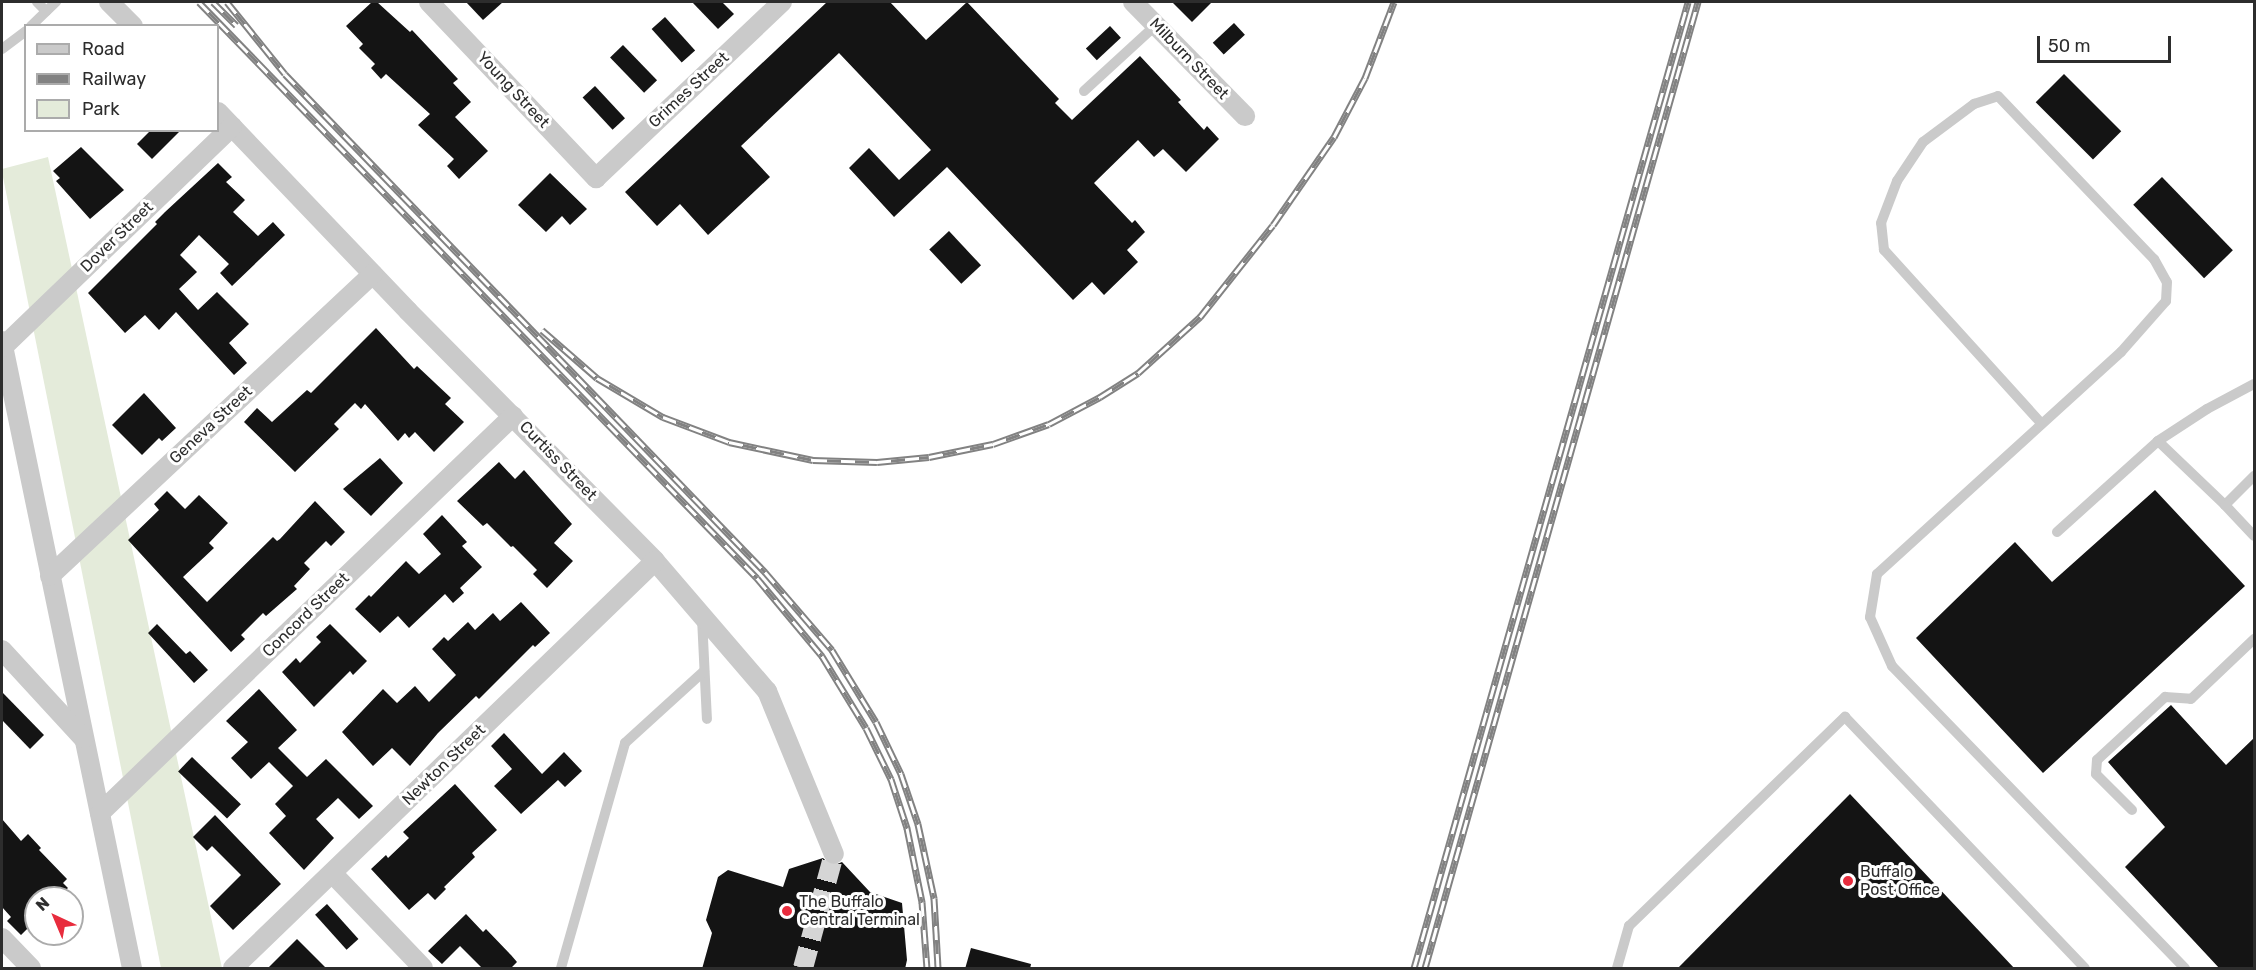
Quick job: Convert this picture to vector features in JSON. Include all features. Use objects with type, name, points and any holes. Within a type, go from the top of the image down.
[{"type":"street","points":[[109,2],[131,24]]},
{"type":"street","name":"Young Street","points":[[429,2],[596,178]]},
{"type":"street","name":"Milburn Street","points":[[1133,2],[1245,116]]},
{"type":"street","name":"Grimes Street","points":[[596,178],[775,4]]},
{"type":"street","name":"Curtiss Street","points":[[219,113],[373,274],[655,561],[768,691],[834,854]]},
{"type":"street","name":"Dover Street","points":[[3,356],[232,127]]},
{"type":"street","name":"Geneva Street","points":[[50,576],[373,274]]},
{"type":"street","points":[[3,356],[132,969]]},
{"type":"street","name":"Concord Street","points":[[99,813],[513,416]]},
{"type":"street","name":"Newton Street","points":[[233,969],[655,561]]},
{"type":"street","points":[[5,662],[84,739]]},
{"type":"street","points":[[333,874],[423,969]]},
{"type":"street","points":[[2,938],[31,969]]},
{"type":"lane","points":[[37,2],[46,11]]},
{"type":"lane","points":[[33,24],[56,2]]},
{"type":"lane","points":[[1084,91],[1156,25]]},
{"type":"lane","points":[[2,49],[24,32]]},
{"type":"lane","points":[[2041,423],[1884,250],[1881,223],[1897,181],[1923,142],[1974,104],[1998,96],[2154,259],[2168,282],[2166,301],[2121,352],[1877,574],[1870,617],[1892,666],[2185,969]]},
{"type":"lane","points":[[2057,532],[2158,441],[2207,409],[2254,384]]},
{"type":"lane","points":[[2158,441],[2254,536]]},
{"type":"lane","points":[[2225,505],[2254,477]]},
{"type":"lane","points":[[701,612],[707,719]]},
{"type":"lane","points":[[2132,810],[2096,774],[2097,760],[2165,697],[2192,699],[2254,639]]},
{"type":"lane","points":[[561,969],[625,743],[704,671]]},
{"type":"lane","points":[[1617,969],[1629,926],[1845,717],[2085,969]]},
{"type":"green space","points":[[48,157],[222,968],[161,968],[2,172],[2,169]]},
{"type":"building","points":[[372,2],[377,2],[410,32],[412,30],[458,79],[453,83],[471,102],[455,117],[488,151],[459,179],[447,166],[454,159],[418,125],[430,114],[386,74],[381,79],[371,68],[375,64],[359,48],[363,44],[346,26]]},
{"type":"building","points":[[466,2],[503,2],[483,20]]},
{"type":"building","points":[[692,2],[722,2],[734,14],[718,29]]},
{"type":"building","points":[[827,2],[890,2],[926,40],[967,2],[1059,99],[1055,103],[1072,120],[1140,56],[1181,100],[1178,102],[1204,130],[1207,126],[1219,139],[1186,172],[1163,149],[1154,157],[1138,140],[1094,183],[1132,223],[1135,220],[1145,232],[1127,250],[1138,262],[1104,295],[1092,282],[1073,300],[947,167],[894,217],[849,168],[869,148],[899,180],[931,150],[839,53],[741,146],[770,177],[708,235],[680,204],[657,226],[625,192]]},
{"type":"building","points":[[1172,2],[1212,2],[1192,22]]},
{"type":"building","points":[[665,17],[695,50],[682,62],[652,29]]},
{"type":"building","points":[[1234,23],[1245,35],[1224,54],[1213,43]]},
{"type":"building","points":[[1110,26],[1121,38],[1097,60],[1086,49]]},
{"type":"building","points":[[623,45],[657,80],[644,93],[610,58]]},
{"type":"building","points":[[2064,74],[2121,131],[2093,160],[2036,102]]},
{"type":"building","points":[[595,86],[625,118],[613,130],[583,98]]},
{"type":"building","points":[[149,132],[179,132],[152,159],[137,144]]},
{"type":"building","points":[[81,147],[124,190],[90,219],[56,181],[60,178],[53,171]]},
{"type":"building","points":[[218,163],[232,177],[226,182],[245,200],[233,212],[258,236],[273,222],[285,235],[232,286],[220,273],[229,264],[199,235],[180,255],[197,272],[179,289],[198,310],[217,292],[249,324],[229,343],[247,363],[234,375],[176,312],[159,330],[145,315],[125,333],[88,293],[157,224],[155,222],[165,212]]},
{"type":"building","points":[[550,173],[587,209],[570,225],[562,216],[546,232],[518,205]]},
{"type":"building","points":[[2162,177],[2233,250],[2204,278],[2133,205]]},
{"type":"building","points":[[949,231],[981,265],[961,284],[929,249]]},
{"type":"building","points":[[376,328],[414,369],[417,366],[451,398],[445,404],[464,422],[434,452],[415,432],[409,438],[405,433],[398,441],[365,404],[361,409],[355,403],[334,424],[339,429],[295,472],[244,422],[257,408],[272,422],[307,390],[311,393]]},
{"type":"building","points":[[144,393],[176,428],[162,441],[159,438],[142,455],[112,425]]},
{"type":"building","points":[[380,458],[403,483],[371,516],[343,489]]},
{"type":"building","points":[[499,462],[515,479],[524,470],[572,524],[554,543],[573,561],[547,588],[533,574],[537,570],[513,546],[511,547],[487,523],[483,526],[457,501]]},
{"type":"building","points":[[2155,490],[2245,586],[2043,773],[1916,638],[2015,542],[2052,582]]},
{"type":"building","points":[[167,491],[185,509],[199,495],[228,523],[209,543],[214,548],[183,577],[207,602],[273,537],[277,541],[280,539],[315,501],[345,532],[331,546],[326,541],[304,563],[310,569],[294,586],[297,589],[266,616],[263,613],[241,635],[245,639],[231,652],[128,540],[159,510],[154,504]]},
{"type":"building","points":[[442,515],[467,542],[462,546],[482,567],[460,588],[464,593],[453,603],[445,594],[409,628],[398,616],[380,633],[355,609],[369,595],[371,597],[406,561],[419,574],[441,554],[423,534]]},
{"type":"building","points":[[521,602],[550,633],[535,647],[533,645],[479,699],[476,696],[438,733],[410,766],[392,748],[373,766],[342,732],[383,689],[397,703],[415,686],[429,702],[456,675],[432,649],[444,637],[448,641],[468,622],[475,630],[493,613],[500,621]]},
{"type":"building","points":[[157,624],[186,654],[190,651],[208,670],[194,683],[148,633]]},
{"type":"building","points":[[330,624],[367,661],[353,675],[350,671],[314,707],[282,672],[296,658],[300,663],[321,642],[316,637]]},
{"type":"building","points":[[259,689],[297,730],[278,748],[307,777],[326,759],[373,806],[359,819],[338,798],[316,819],[334,838],[304,870],[269,833],[286,816],[275,804],[293,786],[269,762],[251,779],[231,758],[248,742],[226,721]]},
{"type":"building","points":[[2,692],[44,735],[30,749],[2,720]]},
{"type":"building","points":[[2171,705],[2226,765],[2254,738],[2254,969],[2220,969],[2125,867],[2165,827],[2108,762]]},
{"type":"building","points":[[504,733],[542,774],[564,752],[582,771],[565,787],[558,780],[521,814],[494,786],[512,769],[491,746]]},
{"type":"building","points":[[192,757],[241,804],[227,819],[178,771]]},
{"type":"building","points":[[455,784],[497,830],[472,853],[475,857],[444,887],[446,889],[435,900],[428,893],[409,910],[371,869],[386,855],[388,858],[409,838],[403,832]]},
{"type":"building","name":"Buffalo Post Office","points":[[1850,794],[2015,969],[1677,969]]},
{"type":"building","points":[[215,815],[281,884],[233,930],[210,906],[241,875],[212,846],[207,851],[193,837]]},
{"type":"building","points":[[2,819],[21,841],[28,834],[41,848],[39,850],[67,879],[63,883],[66,886],[24,886],[24,932],[21,935],[7,921],[11,917],[2,907]]},
{"type":"building","name":"The Buffalo Central Terminal","points":[[823,858],[832,866],[842,862],[870,892],[902,903],[907,960],[905,969],[702,969],[712,933],[706,920],[718,877],[728,870],[783,887],[789,869]]},
{"type":"building","points":[[327,904],[358,939],[347,950],[315,915]]},
{"type":"building","points":[[466,914],[483,932],[486,929],[517,962],[510,969],[483,969],[460,946],[442,964],[428,951]]},
{"type":"building","points":[[297,939],[327,969],[267,969]]},
{"type":"building","points":[[971,948],[1031,964],[1030,969],[965,969]]},
{"type":"tunnel","points":[[803,968],[834,854]]},
{"type":"railway","points":[[199,2],[757,578],[822,656],[866,728],[891,779],[907,828],[922,902],[927,968]]},
{"type":"railway","points":[[213,2],[236,25]]},
{"type":"railway","points":[[227,2],[285,74],[765,572],[832,650],[876,722],[901,774],[918,824],[934,898],[938,968]]},
{"type":"railway","points":[[542,330],[597,378],[663,417],[729,442],[813,460],[877,462],[929,457],[993,444],[1049,424],[1100,397],[1138,373],[1200,317],[1273,225],[1334,137],[1365,78],[1394,2]]},
{"type":"railway","points":[[1414,968],[1688,2]]},
{"type":"railway","points":[[1425,968],[1698,2]]},
{"type":"place","name":"Buffalo Post Office","points":[[1848,881]]},
{"type":"place","name":"The Buffalo Central Terminal","points":[[787,911]]}]
